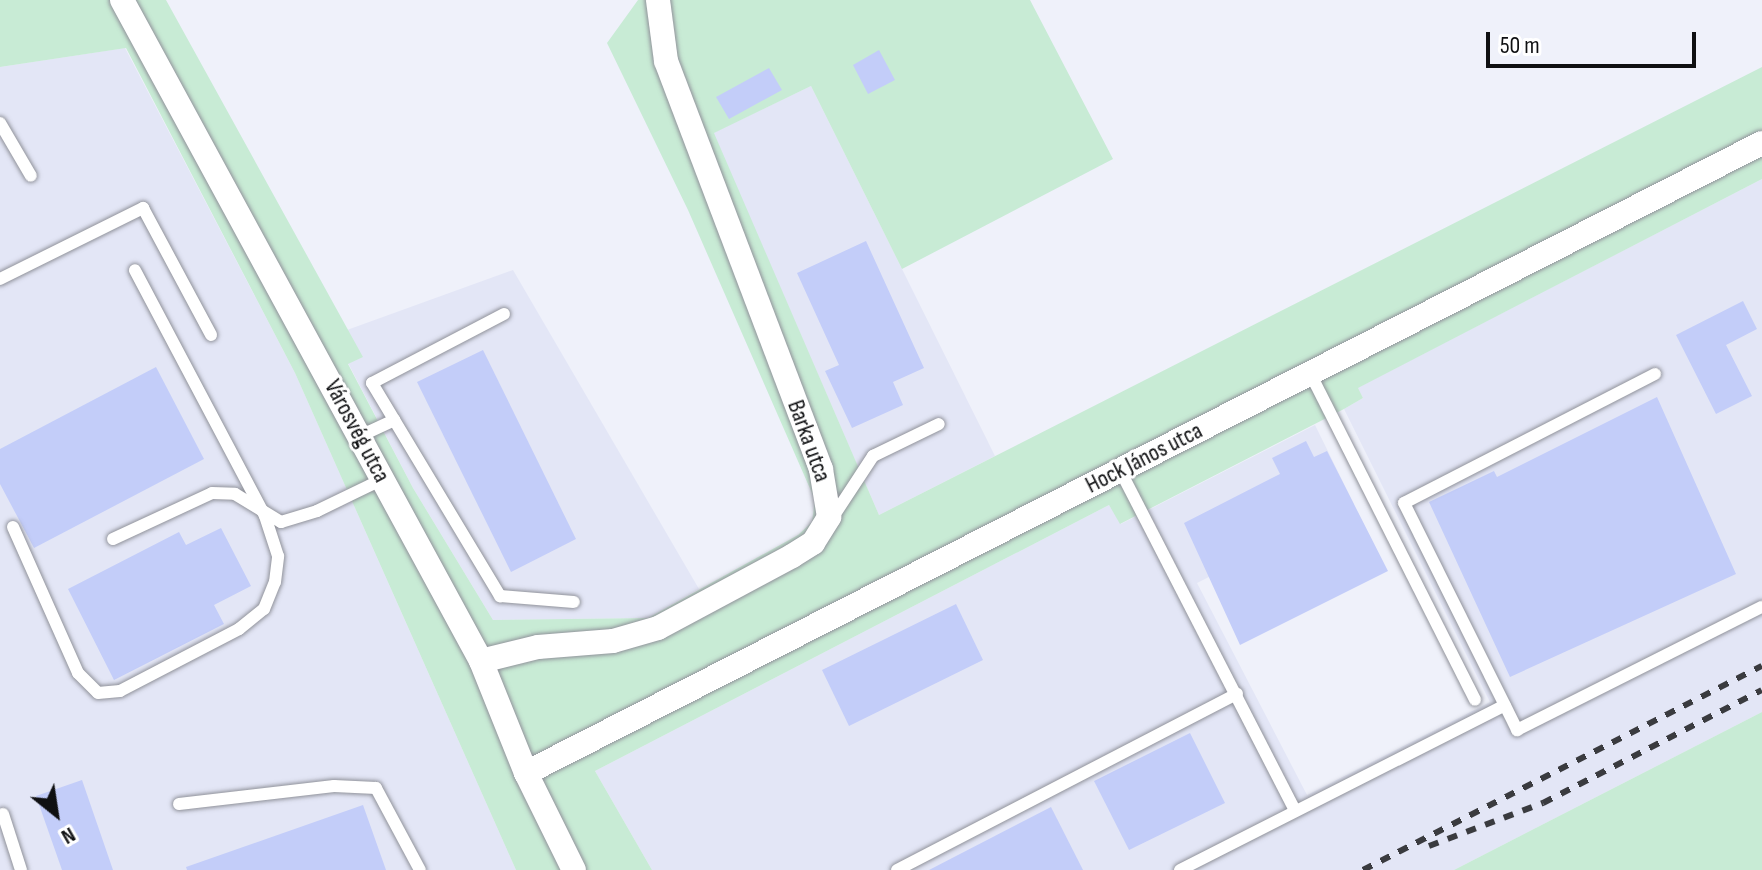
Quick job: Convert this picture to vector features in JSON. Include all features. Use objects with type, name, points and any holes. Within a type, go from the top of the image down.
[{"type":"street","name":"Városvég utca","points":[[122,0],[481,661],[526,773],[574,870]]},
{"type":"street","name":"Barka utca","points":[[658,0],[666,61],[691,136],[821,469],[829,499],[822,532]]},
{"type":"street","name":"Hock János utca","points":[[526,773],[1762,143]]},
{"type":"street","points":[[481,661],[538,647],[639,636],[792,556],[822,532]]},
{"type":"lane","points":[[0,123],[31,176]]},
{"type":"lane","points":[[0,279],[143,208],[211,335]]},
{"type":"lane","points":[[13,527],[78,673],[98,693],[120,691],[239,629],[264,609],[275,582],[278,556],[265,516],[135,270]]},
{"type":"lane","points":[[504,314],[372,383],[500,596],[574,602]]},
{"type":"lane","points":[[1310,373],[1475,700]]},
{"type":"lane","points":[[1655,374],[1404,503],[1517,730],[1762,607]]},
{"type":"lane","points":[[360,436],[394,420]]},
{"type":"lane","points":[[822,532],[873,456],[939,424]]},
{"type":"lane","points":[[1120,470],[1295,810]]},
{"type":"lane","points":[[113,539],[212,493],[235,494],[265,516],[281,522],[297,519],[383,479]]},
{"type":"lane","points":[[897,870],[1237,694]]},
{"type":"lane","points":[[1180,870],[1505,705]]},
{"type":"lane","points":[[179,804],[334,786],[376,788],[420,870]]},
{"type":"lane","points":[[3,814],[21,870]]},
{"type":"shaded area","points":[[125,48],[295,373],[516,870],[0,870],[0,67]]},
{"type":"shaded area","points":[[811,86],[995,456],[879,515],[713,133]]},
{"type":"shaded area","points":[[1762,179],[1762,712],[1454,870],[652,870],[595,771],[1109,505],[1121,524],[1315,425],[1354,504],[1197,583],[1307,795],[1490,702],[1344,409],[1363,398],[1357,388]]},
{"type":"shaded area","points":[[513,270],[699,589],[648,618],[493,620],[413,488],[348,363],[347,330]]},
{"type":"green space","points":[[0,0],[166,0],[363,357],[348,364],[413,488],[493,620],[648,618],[798,535],[812,522],[815,500],[688,210],[607,43],[638,0],[1030,0],[1113,159],[902,269],[811,86],[714,133],[879,515],[1762,67],[1762,179],[1358,388],[1363,398],[1344,409],[1120,524],[1109,505],[595,771],[652,870],[516,870],[295,373],[126,48],[0,67]]},
{"type":"green space","points":[[1762,712],[1762,870],[1454,870]]},
{"type":"building","points":[[879,50],[895,80],[868,94],[853,65]]},
{"type":"building","points":[[769,68],[782,90],[729,119],[716,97]]},
{"type":"building","points":[[866,241],[924,368],[893,382],[903,405],[852,428],[825,371],[839,365],[797,273]]},
{"type":"building","points":[[1743,301],[1757,329],[1726,345],[1752,396],[1716,414],[1676,335]]},
{"type":"building","points":[[483,350],[576,539],[511,572],[417,382]]},
{"type":"building","points":[[156,367],[204,459],[34,548],[0,484],[0,449]]},
{"type":"building","points":[[1657,397],[1736,574],[1510,677],[1429,502],[1494,471],[1497,477]]},
{"type":"building","points":[[1306,441],[1314,457],[1327,451],[1388,571],[1240,645],[1184,523],[1280,474],[1272,458]]},
{"type":"building","points":[[221,528],[251,586],[214,605],[224,624],[114,680],[68,589],[179,532],[186,545]]},
{"type":"building","points":[[956,604],[983,660],[849,726],[822,670]]},
{"type":"building","points":[[1190,733],[1225,803],[1129,850],[1094,781]]},
{"type":"building","points":[[82,780],[113,870],[62,870],[36,796]]},
{"type":"building","points":[[363,805],[386,870],[187,870],[186,867]]},
{"type":"building","points":[[1051,807],[1083,870],[929,870]]},
{"type":"railway","points":[[1363,870],[1762,666]]},
{"type":"railway","points":[[1429,846],[1543,803],[1762,690]]}]
